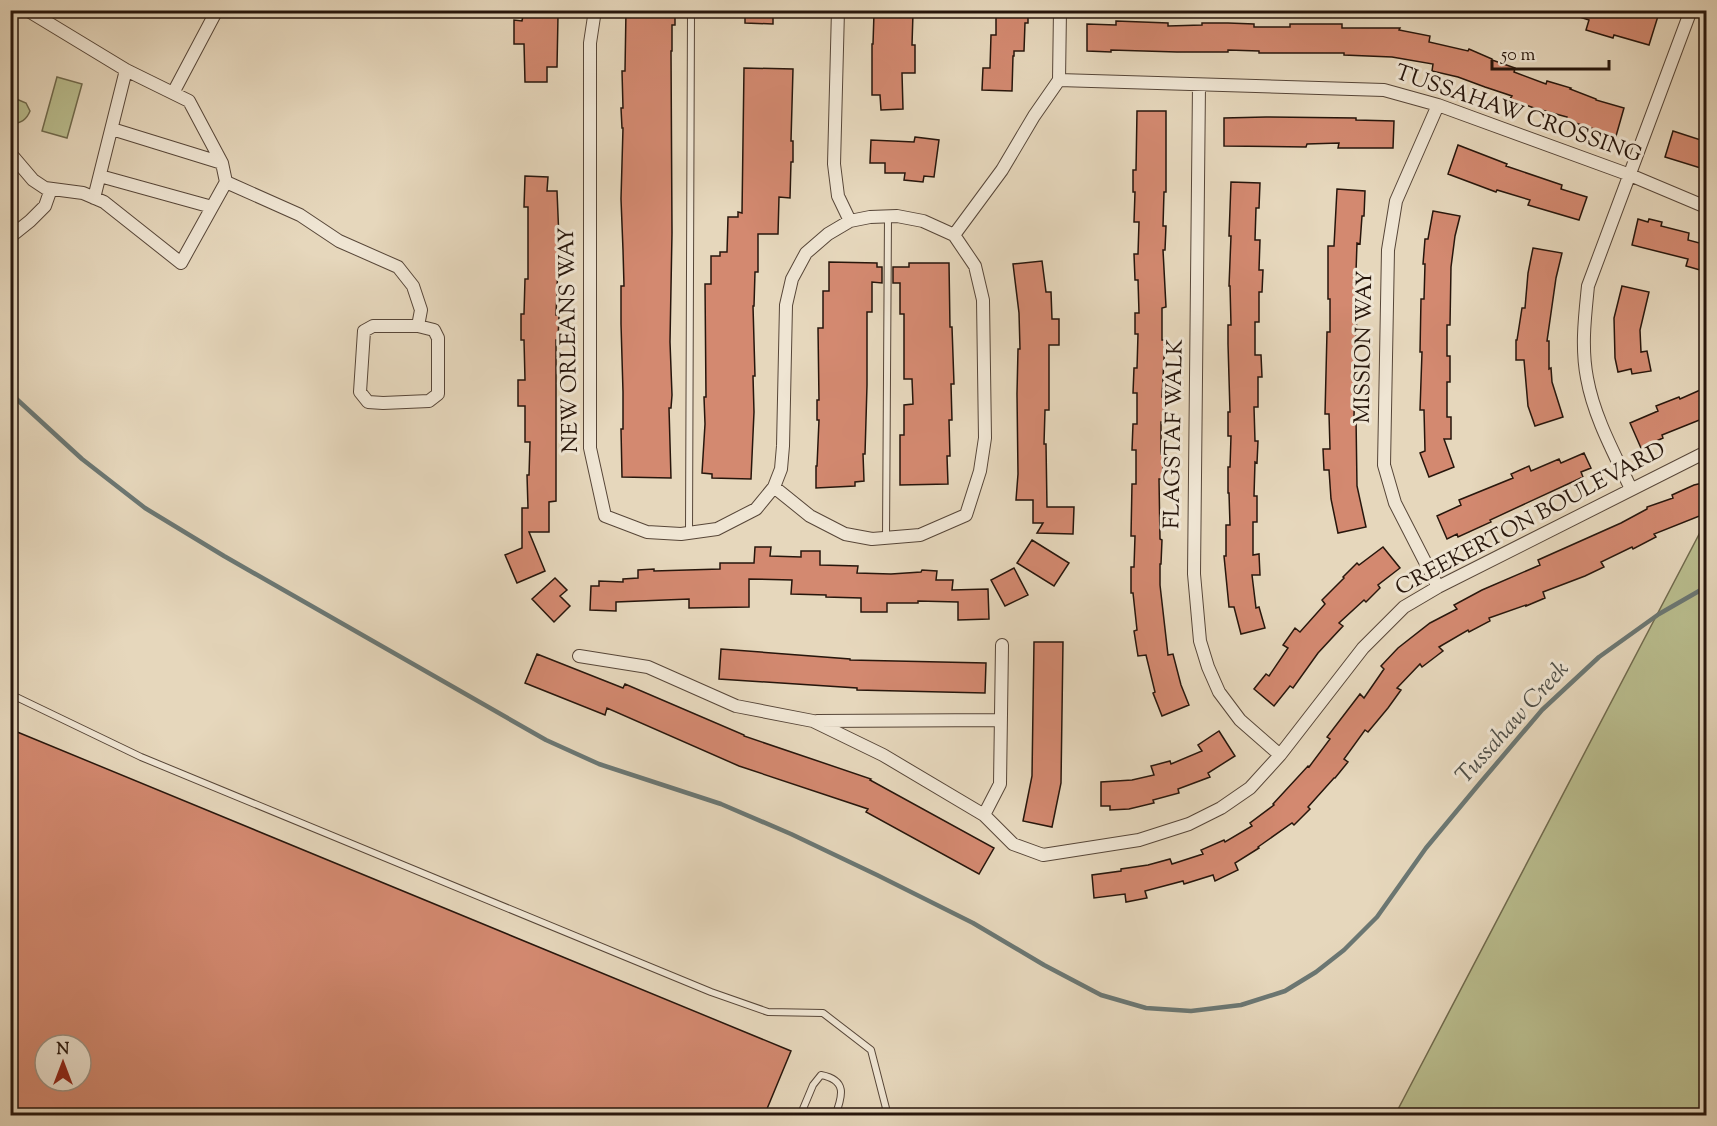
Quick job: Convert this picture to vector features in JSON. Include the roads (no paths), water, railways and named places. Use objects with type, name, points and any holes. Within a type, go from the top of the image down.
[{"type":"street","points":[[10,153],[33,180],[45,188],[83,193],[104,202],[181,262],[226,182],[222,163],[189,101],[126,70],[27,10]]},
{"type":"street","points":[[173,93],[217,10]]},
{"type":"street","name":"NEW ORLEANS WAY","points":[[595,10],[590,43],[590,448],[605,516],[647,532],[681,534],[717,529],[756,509],[774,487]]},
{"type":"street","points":[[838,10],[834,164],[838,196],[850,221]]},
{"type":"street","points":[[954,235],[1002,170],[1034,116],[1059,80],[1060,10]]},
{"type":"street","points":[[1630,489],[1595,409],[1587,377],[1584,321],[1588,286],[1691,10]]},
{"type":"street","points":[[94,198],[126,70]]},
{"type":"street","name":"TUSSAHAW CROSSING","points":[[1059,80],[1384,90],[1438,105],[1630,175],[1707,207]]},
{"type":"street","name":"FLAGSTAF WALK","points":[[1200,85],[1194,574],[1200,641],[1219,692],[1239,720],[1280,755]]},
{"type":"street","name":"MISSION WAY","points":[[1438,105],[1396,201],[1388,250],[1384,465],[1395,503],[1438,587]]},
{"type":"street","points":[[112,129],[222,163]]},
{"type":"street","points":[[100,176],[212,207]]},
{"type":"street","points":[[226,182],[300,214],[339,241],[398,267],[413,286],[421,310],[418,326]]},
{"type":"street","points":[[10,237],[45,206],[51,189]]},
{"type":"street","points":[[897,216],[923,221],[954,235],[975,266],[983,300],[985,438],[980,471],[966,515],[920,535],[872,539],[845,534],[810,516],[774,487],[781,469],[783,446],[786,305],[792,279],[806,253],[828,234],[850,221],[870,217],[897,216]]},
{"type":"street","points":[[373,326],[418,326],[434,330],[438,338],[438,394],[429,401],[368,402],[360,392],[364,331],[373,326]]},
{"type":"street","name":"CREEKERTON BOULEVARD","points":[[579,656],[648,667],[736,706],[813,721],[883,755],[984,815],[1013,844],[1043,855],[1139,840],[1189,824],[1221,808],[1250,788],[1280,755],[1363,648],[1404,607],[1438,587],[1707,452]]},
{"type":"street","points":[[984,815],[1000,784],[1002,645]]},
{"type":"street","points":[[813,721],[1001,720]]},
{"type":"lane","points":[[690,533],[691,10]]},
{"type":"lane","points":[[886,538],[888,216]]},
{"type":"lane","points":[[10,694],[141,757],[711,992],[768,1012],[823,1013],[871,1050],[888,1116]]},
{"type":"lane","points":[[800,1116],[813,1085],[821,1075],[829,1076],[837,1081],[841,1089],[841,1100],[835,1116]]},
{"type":"waterway","name":"Tussahaw Creek","points":[[10,393],[82,459],[145,508],[224,556],[546,740],[599,764],[721,804],[791,834],[973,923],[1101,995],[1146,1008],[1191,1011],[1241,1005],[1285,991],[1316,972],[1344,950],[1377,917],[1426,848],[1542,710],[1599,657],[1659,614],[1706,587]]}]
